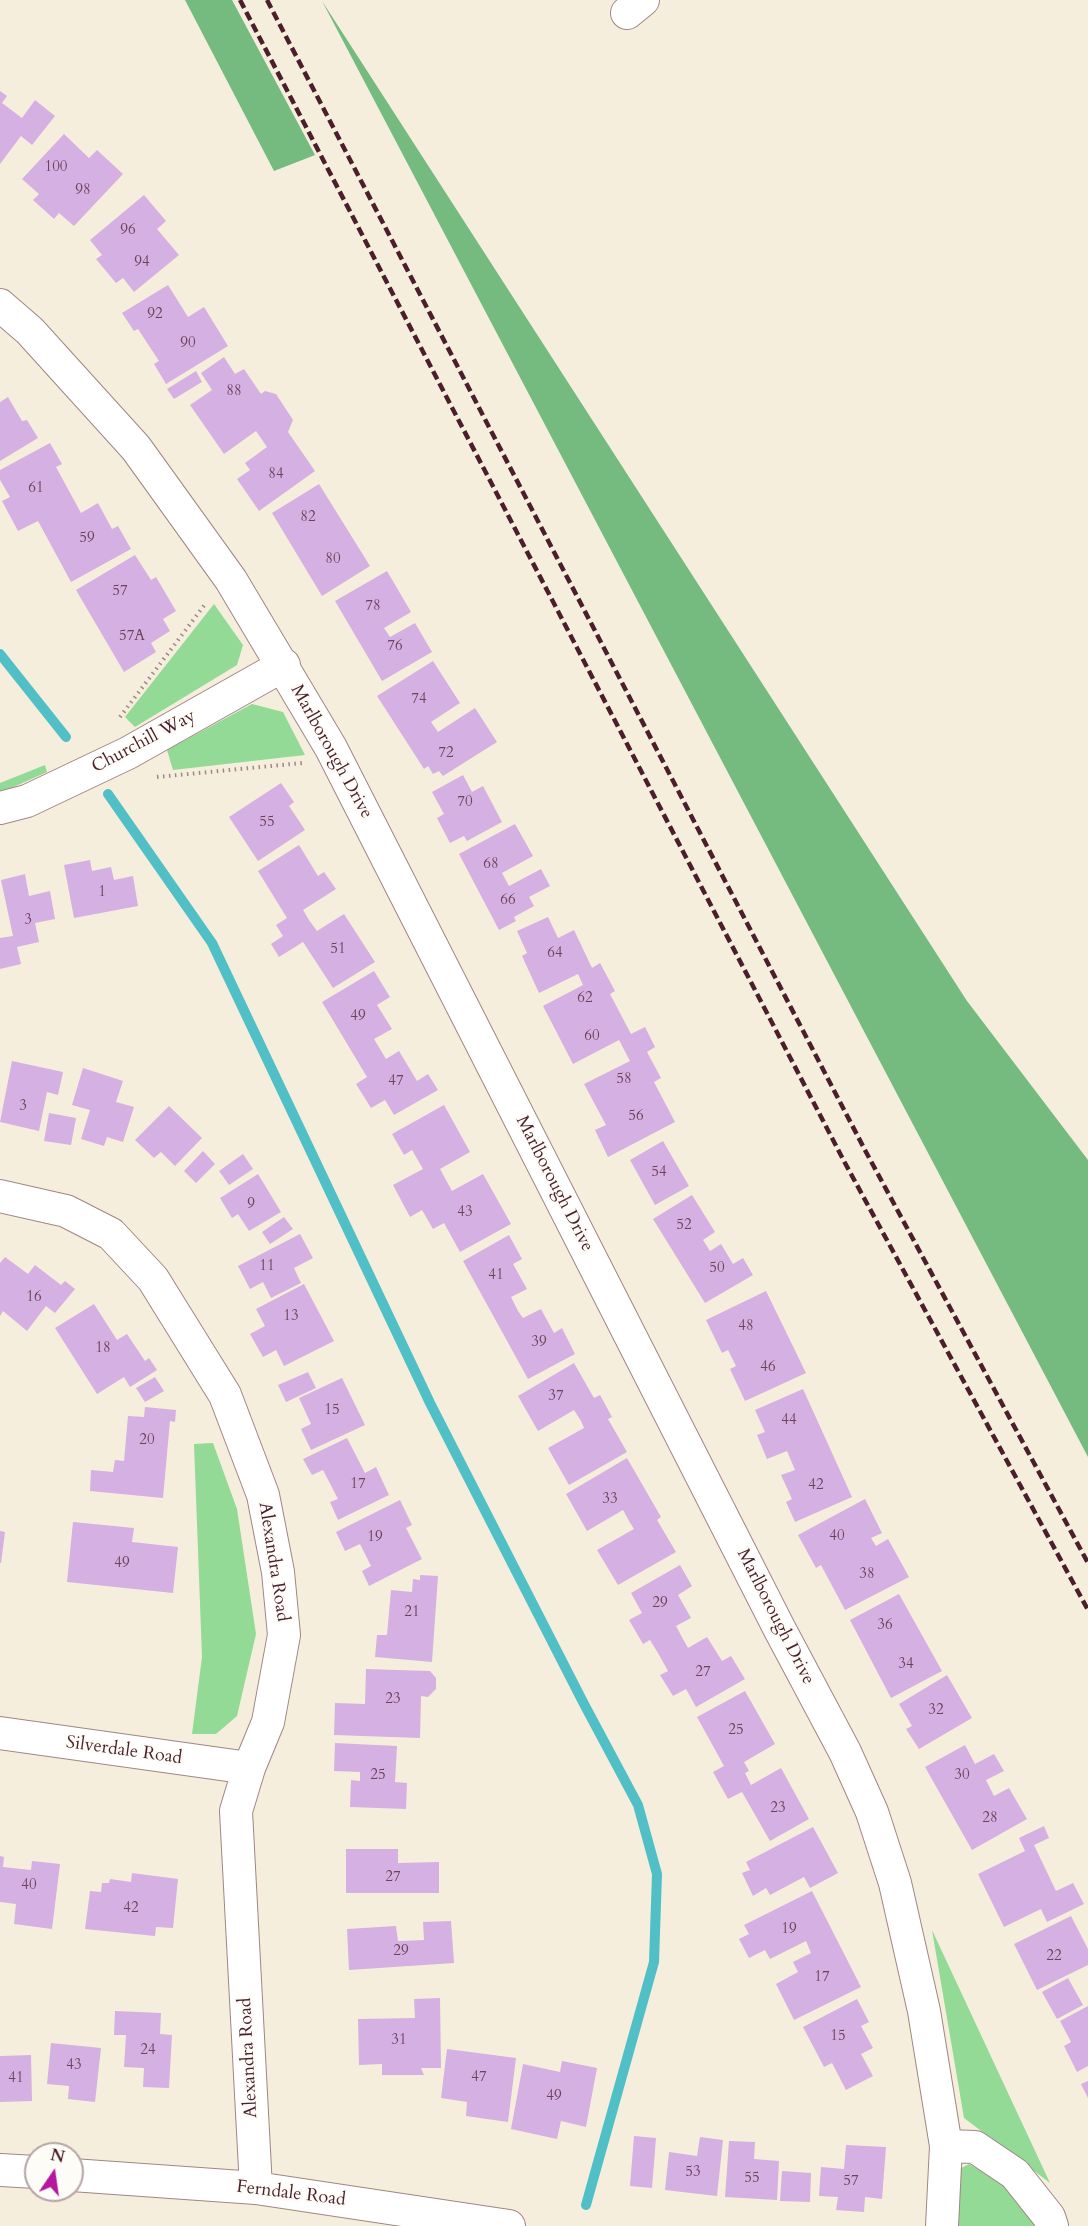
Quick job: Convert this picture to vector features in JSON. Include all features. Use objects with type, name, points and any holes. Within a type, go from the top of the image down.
[{"type":"street","name":"Marlborough Drive","points":[[0,305],[30,331],[136,448],[231,580],[284,665],[331,748],[774,1618],[845,1752],[872,1812],[895,1883],[924,2011],[946,2146],[942,2226]]},
{"type":"street","name":"Churchill Way","points":[[0,808],[27,801],[128,753],[284,665]]},
{"type":"street","name":"Alexandra Road","points":[[0,1196],[66,1211],[111,1234],[153,1279],[225,1395],[262,1495],[278,1572],[284,1635],[268,1722],[249,1768],[236,1811],[256,2188]]},
{"type":"street","name":"Silverdale Road","points":[[0,1733],[249,1768]]},
{"type":"street","points":[[946,2146],[975,2147],[1015,2174],[1049,2217],[1052,2226]]},
{"type":"street","points":[[0,2170],[24,2171]]},
{"type":"street","name":"Ferndale Road","points":[[84,2176],[256,2188],[397,2217],[509,2226]]},
{"type":"green space","points":[[185,0],[232,0],[315,155],[274,171]]},
{"type":"green space","points":[[322,1],[967,1001],[1088,1160],[1088,1457]]},
{"type":"green space","points":[[214,604],[243,645],[237,665],[135,727],[125,717]]},
{"type":"green space","points":[[252,704],[283,712],[305,755],[173,770],[167,750]]},
{"type":"green space","points":[[45,765],[47,772],[0,793],[0,783]]},
{"type":"green space","points":[[213,1443],[237,1509],[256,1634],[237,1716],[216,1734],[192,1734],[202,1657],[194,1444]]},
{"type":"green space","points":[[932,1930],[1050,2183],[964,2118]]},
{"type":"green space","points":[[969,2164],[1009,2186],[1038,2226],[954,2226],[954,2172]]},
{"type":"building","points":[[0,91],[7,96],[2,103],[22,118],[35,100],[55,116],[32,145],[21,136],[0,164]]},
{"type":"building","points":[[64,134],[89,158],[97,150],[123,174],[74,226],[59,213],[54,219],[33,200],[39,194],[22,179]]},
{"type":"building","points":[[144,195],[166,221],[157,229],[179,255],[134,292],[123,278],[116,283],[96,259],[102,255],[90,240]]},
{"type":"building","points":[[168,285],[188,317],[204,307],[228,346],[166,384],[154,364],[159,361],[138,329],[134,331],[122,313]]},
{"type":"building","points":[[224,357],[235,374],[244,369],[261,394],[265,391],[276,394],[293,420],[288,432],[315,471],[259,511],[237,479],[250,470],[245,463],[267,447],[256,431],[224,454],[190,405],[212,390],[201,373]]},
{"type":"building","points":[[196,371],[202,382],[174,399],[167,389]]},
{"type":"building","points":[[8,397],[22,421],[27,420],[38,438],[0,461],[0,402]]},
{"type":"building","points":[[50,443],[62,464],[56,467],[81,513],[98,503],[112,529],[118,526],[131,549],[71,582],[38,521],[18,531],[2,501],[10,497],[0,480],[0,470]]},
{"type":"building","points":[[319,484],[370,566],[322,596],[272,513]]},
{"type":"building","points":[[135,555],[151,580],[156,577],[176,611],[163,619],[170,631],[151,643],[156,652],[124,672],[76,590]]},
{"type":"building","points":[[387,571],[411,612],[384,628],[390,637],[415,623],[432,652],[382,681],[335,601]]},
{"type":"building","points":[[433,661],[460,703],[431,722],[438,732],[475,708],[497,742],[443,776],[439,771],[433,774],[428,766],[424,769],[377,696]]},
{"type":"building","points":[[463,775],[472,792],[483,786],[502,822],[467,841],[464,836],[450,843],[437,818],[444,814],[432,792]]},
{"type":"building","points":[[281,783],[294,802],[289,806],[305,830],[258,861],[229,817]]},
{"type":"building","points":[[515,824],[533,856],[502,873],[509,886],[541,869],[550,886],[529,897],[534,906],[514,917],[516,921],[499,930],[459,854]]},
{"type":"building","points":[[299,845],[318,876],[324,872],[336,889],[303,910],[309,920],[317,931],[344,914],[375,962],[333,988],[303,942],[279,957],[271,944],[283,936],[276,925],[287,918],[258,871]]},
{"type":"building","points":[[90,860],[92,871],[111,867],[114,880],[133,876],[138,906],[74,918],[64,865]]},
{"type":"building","points":[[25,874],[29,896],[50,891],[55,919],[35,923],[39,942],[17,947],[21,964],[0,969],[0,938],[13,936],[1,880]]},
{"type":"building","points":[[548,917],[558,938],[574,930],[592,968],[600,963],[615,991],[610,994],[631,1034],[645,1027],[655,1047],[647,1052],[661,1078],[654,1082],[675,1122],[608,1157],[595,1130],[606,1125],[584,1084],[630,1061],[619,1040],[573,1064],[543,1006],[583,985],[578,974],[539,993],[522,956],[527,953],[517,931]]},
{"type":"building","points":[[374,971],[390,997],[377,1005],[392,1029],[374,1039],[386,1059],[399,1051],[417,1081],[428,1074],[438,1090],[394,1115],[385,1100],[371,1108],[356,1084],[367,1077],[322,1002]]},
{"type":"building","points":[[12,1061],[63,1072],[58,1095],[47,1092],[39,1131],[0,1122]]},
{"type":"building","points":[[83,1068],[123,1081],[116,1102],[134,1107],[123,1142],[107,1137],[104,1146],[81,1139],[90,1110],[72,1105]]},
{"type":"building","points":[[444,1105],[470,1152],[440,1169],[452,1191],[483,1174],[511,1224],[460,1252],[444,1223],[433,1229],[422,1210],[410,1217],[393,1185],[423,1169],[412,1150],[404,1155],[392,1134]]},
{"type":"building","points":[[169,1106],[202,1138],[175,1166],[161,1152],[154,1158],[135,1140]]},
{"type":"building","points":[[49,1113],[76,1118],[71,1145],[44,1141]]},
{"type":"building","points":[[663,1141],[689,1186],[655,1205],[630,1160]]},
{"type":"building","points":[[203,1151],[215,1164],[196,1183],[184,1171]]},
{"type":"building","points":[[243,1154],[253,1169],[229,1185],[219,1171]]},
{"type":"building","points":[[258,1174],[281,1212],[249,1231],[238,1214],[232,1218],[220,1198]]},
{"type":"building","points":[[692,1195],[715,1232],[703,1240],[710,1251],[721,1244],[733,1264],[743,1258],[753,1275],[705,1303],[653,1219]]},
{"type":"building","points":[[284,1217],[293,1229],[270,1244],[262,1232]]},
{"type":"building","points":[[300,1234],[313,1258],[294,1268],[301,1283],[271,1298],[263,1282],[250,1289],[238,1266]]},
{"type":"building","points":[[509,1235],[522,1259],[513,1264],[527,1289],[511,1297],[518,1311],[523,1318],[541,1309],[554,1333],[562,1328],[575,1354],[528,1379],[463,1261]]},
{"type":"building","points":[[5,1257],[28,1274],[35,1265],[61,1285],[65,1281],[75,1289],[55,1313],[46,1306],[27,1331],[3,1311],[0,1316],[0,1263]]},
{"type":"building","points":[[304,1284],[334,1341],[284,1366],[276,1350],[263,1357],[250,1334],[265,1326],[256,1309]]},
{"type":"building","points":[[766,1291],[806,1373],[745,1401],[730,1369],[736,1366],[728,1350],[722,1353],[706,1320]]},
{"type":"building","points":[[94,1304],[117,1340],[127,1334],[145,1361],[149,1358],[157,1370],[130,1387],[124,1377],[97,1394],[55,1328]]},
{"type":"building","points":[[574,1363],[594,1398],[600,1395],[612,1417],[608,1419],[627,1452],[569,1485],[548,1448],[584,1428],[581,1421],[574,1410],[538,1431],[518,1396]]},
{"type":"building","points":[[308,1372],[316,1388],[286,1402],[278,1385]]},
{"type":"building","points":[[155,1377],[164,1391],[145,1402],[136,1388]]},
{"type":"building","points":[[342,1378],[365,1425],[311,1450],[301,1429],[311,1424],[299,1398]]},
{"type":"building","points":[[803,1389],[852,1497],[795,1522],[786,1502],[792,1499],[781,1475],[795,1470],[787,1451],[767,1459],[757,1435],[765,1432],[755,1410]]},
{"type":"building","points":[[145,1407],[176,1410],[175,1422],[170,1421],[163,1498],[90,1491],[91,1470],[113,1472],[115,1460],[124,1461],[128,1416],[144,1417]]},
{"type":"building","points":[[347,1438],[365,1473],[376,1467],[389,1495],[338,1520],[330,1502],[338,1499],[323,1470],[312,1475],[303,1459]]},
{"type":"building","points":[[627,1458],[661,1517],[657,1520],[676,1552],[618,1585],[597,1550],[634,1529],[623,1510],[587,1531],[566,1494]]},
{"type":"building","points":[[865,1499],[882,1533],[871,1538],[876,1546],[888,1539],[909,1577],[845,1610],[821,1565],[816,1568],[798,1535]]},
{"type":"building","points":[[400,1500],[412,1525],[406,1528],[422,1559],[369,1586],[362,1571],[371,1566],[360,1544],[345,1551],[336,1532]]},
{"type":"building","points":[[73,1522],[134,1528],[132,1542],[178,1547],[173,1593],[67,1582]]},
{"type":"building","points":[[0,1531],[5,1532],[1,1563],[0,1563]]},
{"type":"building","points":[[680,1565],[692,1586],[678,1595],[691,1618],[676,1626],[688,1648],[707,1637],[722,1661],[731,1656],[745,1679],[696,1707],[686,1689],[673,1696],[660,1675],[668,1671],[658,1653],[650,1640],[643,1644],[629,1620],[642,1613],[631,1593]]},
{"type":"building","points":[[420,1575],[438,1576],[432,1662],[375,1657],[377,1635],[387,1635],[391,1590],[412,1592],[413,1579],[420,1580]]},
{"type":"building","points":[[899,1594],[942,1671],[891,1698],[850,1620]]},
{"type":"building","points":[[366,1669],[430,1671],[436,1678],[436,1689],[428,1697],[421,1696],[420,1738],[334,1735],[335,1703],[365,1704]]},
{"type":"building","points":[[947,1675],[972,1718],[919,1749],[906,1729],[912,1726],[899,1704]]},
{"type":"building","points":[[745,1691],[775,1744],[744,1762],[749,1771],[745,1773],[751,1785],[781,1768],[809,1819],[770,1841],[742,1792],[728,1799],[713,1772],[724,1766],[697,1717]]},
{"type":"building","points":[[335,1743],[397,1746],[395,1782],[407,1783],[406,1809],[350,1807],[351,1780],[360,1781],[360,1772],[334,1771]]},
{"type":"building","points":[[965,1745],[975,1764],[994,1754],[1004,1771],[986,1780],[994,1796],[1009,1788],[1027,1819],[972,1850],[925,1767]]},
{"type":"building","points":[[1044,1826],[1049,1838],[1034,1845],[1056,1891],[1073,1883],[1084,1904],[1047,1922],[1041,1909],[1004,1927],[978,1874],[1025,1851],[1019,1838]]},
{"type":"building","points":[[813,1827],[838,1873],[810,1888],[804,1877],[770,1895],[766,1888],[753,1896],[742,1873],[750,1870],[746,1862]]},
{"type":"building","points":[[346,1849],[398,1849],[398,1863],[439,1862],[439,1893],[346,1893]]},
{"type":"building","points":[[0,1856],[4,1857],[3,1867],[31,1870],[32,1861],[60,1864],[52,1929],[14,1924],[16,1904],[0,1902]]},
{"type":"building","points":[[132,1873],[178,1879],[173,1928],[156,1927],[155,1936],[85,1929],[90,1891],[101,1892],[102,1883],[109,1883],[110,1879],[131,1882]]},
{"type":"building","points":[[812,1891],[861,1987],[794,2020],[776,1984],[798,1972],[793,1962],[811,1953],[806,1941],[770,1959],[765,1950],[749,1958],[739,1939],[749,1934],[744,1925]]},
{"type":"building","points":[[1071,1916],[1088,1949],[1088,1965],[1037,1990],[1014,1944]]},
{"type":"building","points":[[451,1921],[454,1963],[349,1970],[347,1929],[396,1926],[398,1941],[424,1940],[423,1922]]},
{"type":"building","points":[[1068,1978],[1083,2005],[1057,2019],[1042,1992]]},
{"type":"building","points":[[440,1998],[441,2068],[421,2068],[424,2075],[382,2075],[382,2064],[359,2065],[358,2019],[415,2018],[414,1999]]},
{"type":"building","points":[[857,1999],[869,2022],[861,2026],[873,2048],[861,2054],[873,2076],[846,2090],[832,2063],[824,2067],[803,2027]]},
{"type":"building","points":[[1088,2006],[1088,2066],[1077,2072],[1064,2046],[1071,2042],[1060,2021]]},
{"type":"building","points":[[115,2011],[161,2013],[160,2034],[172,2035],[169,2088],[143,2087],[144,2068],[124,2067],[126,2035],[114,2035]]},
{"type":"building","points":[[51,2043],[101,2048],[95,2102],[68,2099],[69,2086],[47,2084]]},
{"type":"building","points":[[447,2049],[516,2058],[508,2122],[466,2116],[467,2102],[441,2098]]},
{"type":"building","points":[[31,2055],[32,2101],[0,2102],[0,2056]]},
{"type":"building","points":[[562,2061],[597,2068],[586,2127],[561,2121],[557,2139],[511,2129],[523,2064],[560,2072]]},
{"type":"building","points":[[1088,2081],[1088,2098],[1081,2084]]},
{"type":"building","points":[[634,2136],[656,2138],[652,2188],[630,2186]]},
{"type":"building","points":[[700,2137],[723,2140],[717,2196],[665,2190],[669,2152],[697,2156]]},
{"type":"building","points":[[729,2141],[755,2142],[754,2159],[779,2161],[777,2200],[725,2197]]},
{"type":"building","points":[[846,2145],[886,2147],[882,2199],[865,2197],[864,2212],[836,2210],[838,2197],[819,2196],[821,2167],[844,2169]]},
{"type":"building","points":[[782,2171],[811,2173],[810,2202],[780,2201]]},
{"type":"waterway","points":[[0,654],[66,737]]},
{"type":"waterway","points":[[108,794],[212,943],[430,1403],[638,1805],[657,1874],[654,1962],[586,2205]]},
{"type":"railway","points":[[240,0],[845,1163],[1088,1610]]},
{"type":"railway","points":[[267,0],[866,1152],[1088,1563]]}]
